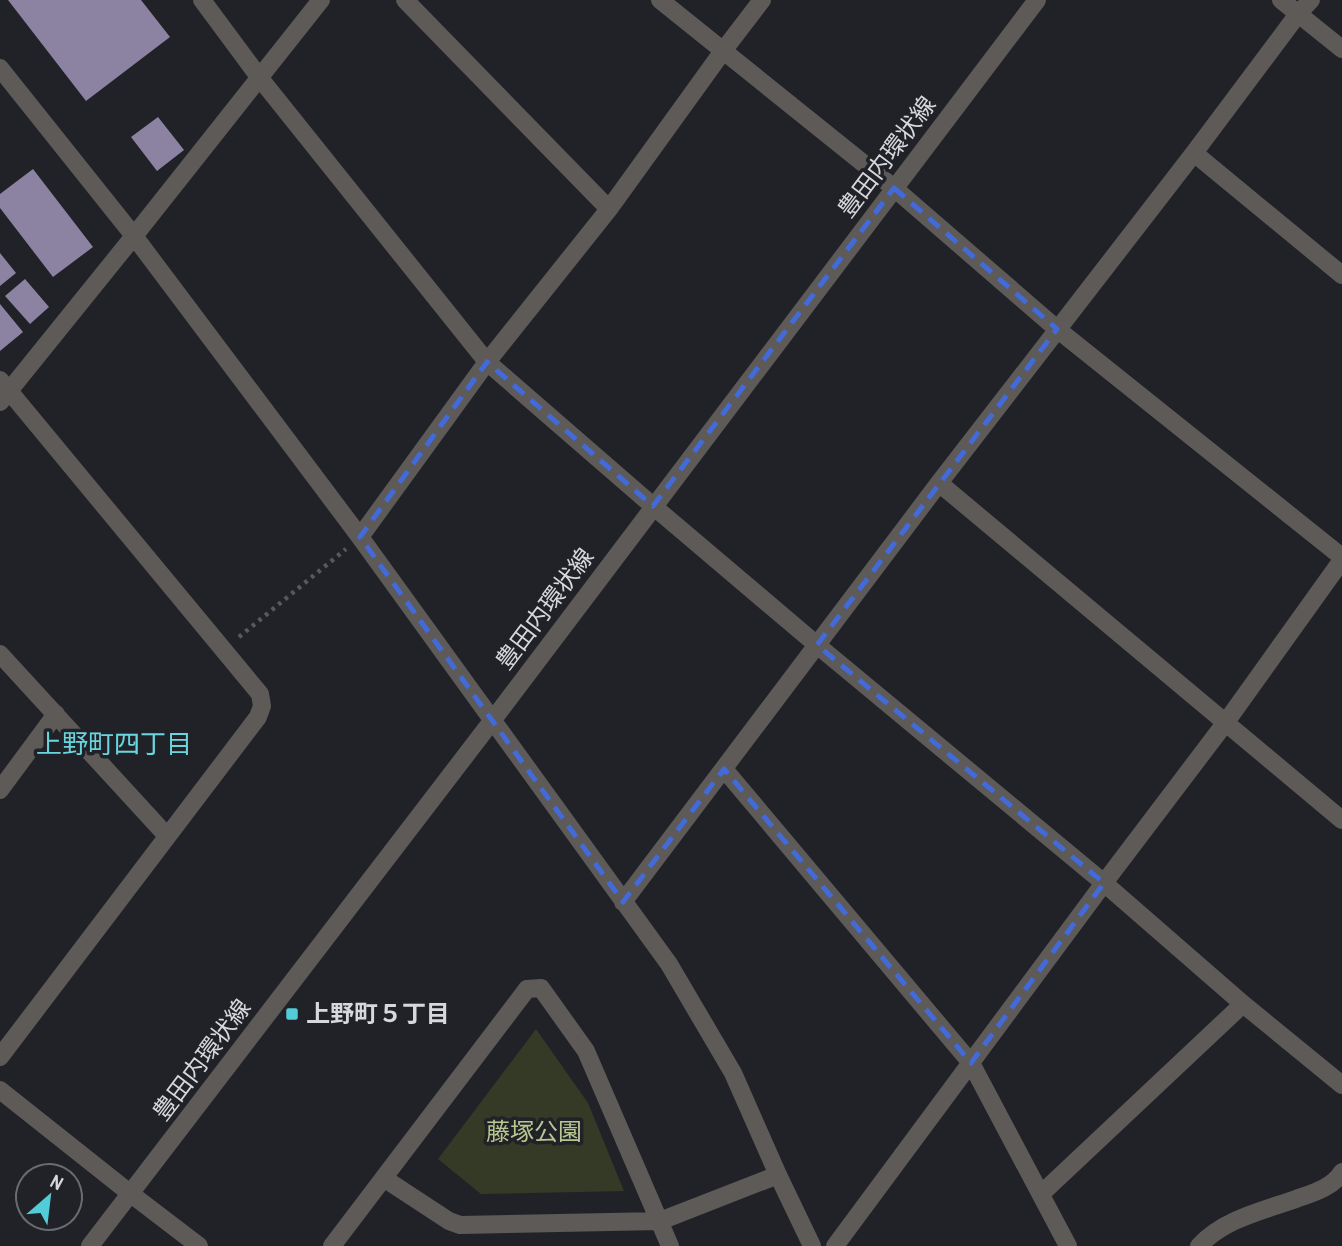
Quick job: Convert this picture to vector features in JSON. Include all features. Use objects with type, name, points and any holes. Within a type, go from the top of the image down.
[{"type":"street","points":[[202,0],[259,77],[487,362],[817,645],[1342,1085]]},
{"type":"street","points":[[0,1057],[258,717],[262,706],[260,694],[224,649],[3,391],[134,236],[321,0]]},
{"type":"street","points":[[405,0],[608,209]]},
{"type":"street","points":[[660,0],[894,188],[1057,329],[1342,559],[1226,722],[835,1246]]},
{"type":"street","points":[[360,537],[487,362],[608,209],[762,0]]},
{"type":"street","name":"豊田内環状線","points":[[90,1246],[492,721],[1037,0]]},
{"type":"street","points":[[1281,0],[1342,49]]},
{"type":"street","points":[[623,902],[1057,329],[1311,0]]},
{"type":"street","points":[[0,68],[134,236],[360,537],[669,964],[733,1073],[812,1246]]},
{"type":"street","points":[[1194,153],[1342,275]]},
{"type":"street","points":[[939,484],[1342,820]]},
{"type":"street","points":[[0,654],[167,836]]},
{"type":"street","points":[[0,790],[56,714]]},
{"type":"street","points":[[724,769],[971,1063],[1068,1246]]},
{"type":"street","points":[[332,1246],[527,989],[541,988],[586,1051],[670,1246]]},
{"type":"street","points":[[1041,1194],[1243,1004]]},
{"type":"street","points":[[0,1090],[199,1246]]},
{"type":"street","points":[[1199,1246],[1235,1220],[1324,1189],[1342,1172]]},
{"type":"street","points":[[385,1178],[449,1221],[460,1225],[660,1222],[778,1175]]},
{"type":"path","points":[[224,649],[360,537]]},
{"type":"highlighted area","points":[[894,188],[1057,329],[817,645],[1104,883],[971,1063],[724,769],[623,902],[360,537],[487,362],[653,506]]},
{"type":"green space","name":"藤塚公園","points":[[536,1029],[588,1103],[624,1191],[481,1194],[438,1159]]},
{"type":"building","points":[[8,0],[141,0],[170,37],[86,101]]},
{"type":"building","points":[[158,117],[184,150],[157,171],[131,137]]},
{"type":"building","points":[[33,169],[93,247],[53,277],[0,208],[0,194]]},
{"type":"building","points":[[0,253],[16,273],[0,286]]},
{"type":"building","points":[[25,279],[49,307],[30,324],[5,296]]},
{"type":"building","points":[[0,304],[23,332],[0,351]]},
{"type":"place","name":"上野町５丁目","points":[[292,1014]]},
{"type":"district","name":"上野町四丁目","points":[[114,744]]}]
